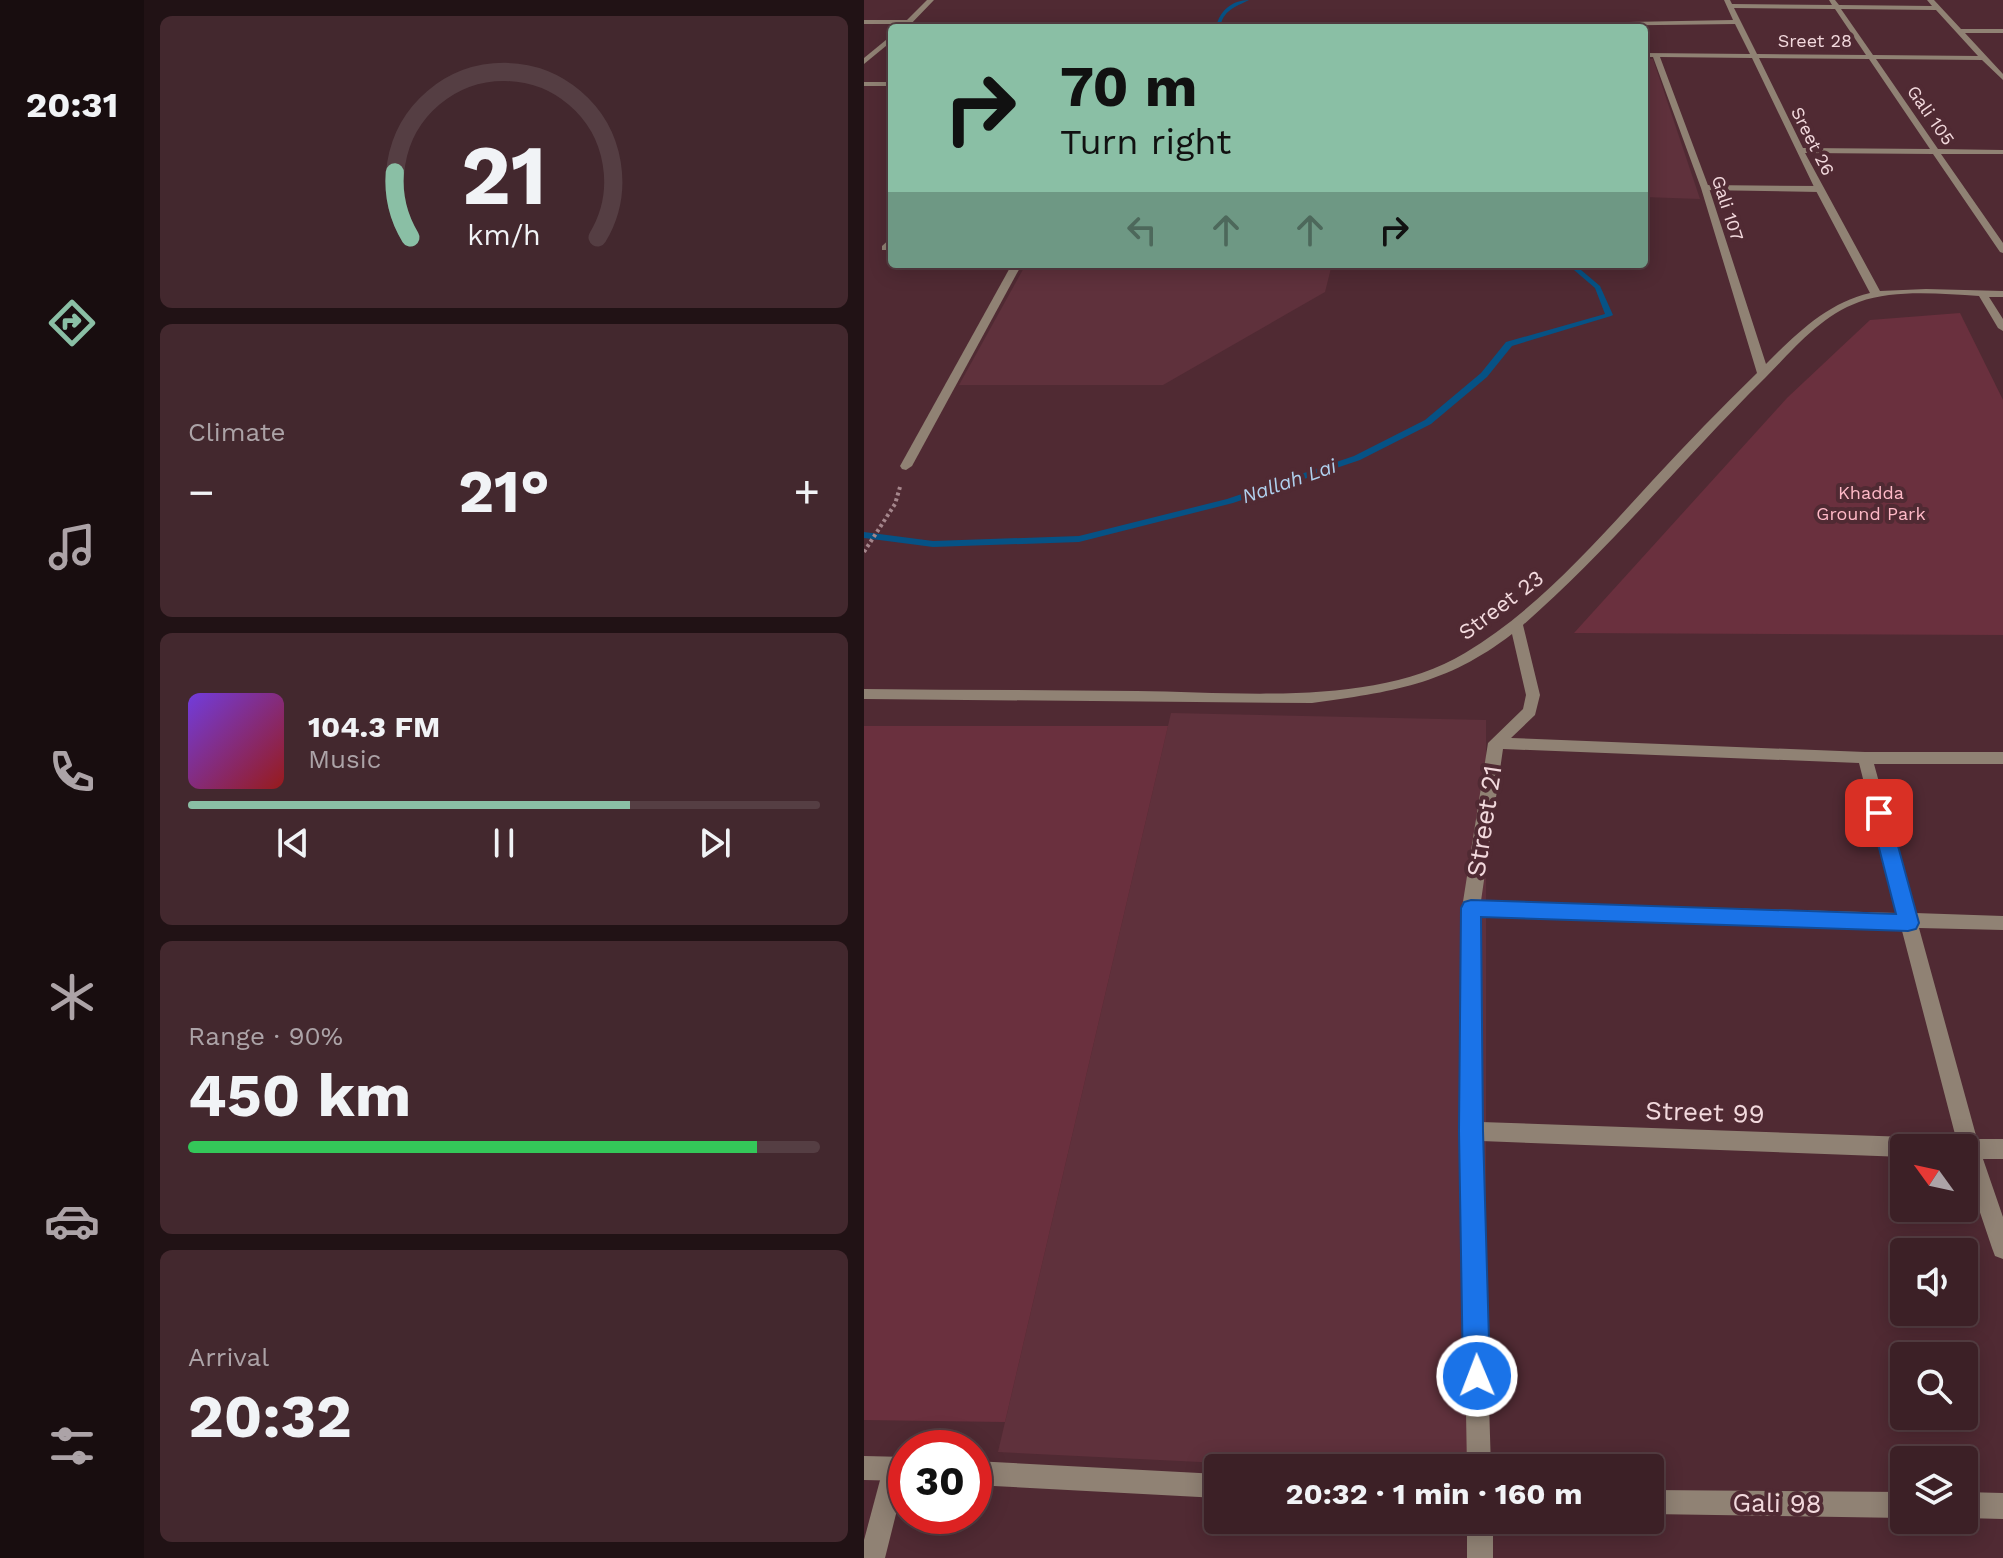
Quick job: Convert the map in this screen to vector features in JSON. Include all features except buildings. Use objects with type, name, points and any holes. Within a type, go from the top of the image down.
[{"type":"street","points":[[907,24],[931,0]]},
{"type":"street","points":[[1930,0],[2003,78]]},
{"type":"street","points":[[1728,3],[1938,8]]},
{"type":"street","name":"Sreet 26","points":[[1728,3],[1819,189],[1876,294]]},
{"type":"street","name":"Gali 105","points":[[1835,4],[2003,250]]},
{"type":"street","points":[[864,22],[892,24]]},
{"type":"street","points":[[1584,24],[1736,22]]},
{"type":"street","points":[[1957,31],[2003,31]]},
{"type":"street","points":[[864,62],[888,41]]},
{"type":"street","name":"Sreet 28","points":[[1648,55],[1985,58]]},
{"type":"street","name":"Gali 107","points":[[1656,55],[1705,188],[1763,373]]},
{"type":"street","points":[[864,84],[888,84]]},
{"type":"street","points":[[1800,150],[2003,152]]},
{"type":"street","points":[[1705,188],[1819,189]]},
{"type":"street","points":[[906,466],[1015,268]]},
{"type":"street","name":"Street 23","points":[[864,694],[1312,698],[1437,674],[1486,648],[1560,588],[1653,491],[1708,426],[1814,324],[1852,301],[1876,294],[2003,294]]},
{"type":"street","points":[[1983,294],[2003,328]]},
{"type":"street","name":"Street 21","points":[[1479,1454],[1471,1131],[1471,908],[1496,743],[1530,711],[1533,695],[1516,623]]},
{"type":"street","points":[[1496,743],[1865,758],[2003,758]]},
{"type":"street","points":[[1865,758],[1962,1134]]},
{"type":"street","points":[[1471,908],[1908,923],[2003,923]]},
{"type":"street","name":"Street 99","points":[[1471,1131],[1890,1146]]},
{"type":"street","points":[[1978,1149],[2003,1149]]},
{"type":"street","points":[[1978,1181],[2003,1248]]},
{"type":"street","points":[[864,1468],[888,1469]]},
{"type":"street","points":[[992,1474],[1204,1485]]},
{"type":"street","name":"Gali 98","points":[[1664,1502],[1890,1505]]},
{"type":"street","points":[[1978,1505],[2003,1506]]},
{"type":"street","points":[[872,1558],[888,1507]]},
{"type":"street","points":[[1480,1534],[1480,1558]]},
{"type":"path","points":[[864,552],[895,504]]},
{"type":"shaded area","points":[[1648,59],[1653,59],[1700,199],[1648,197]]},
{"type":"shaded area","points":[[1024,268],[1331,268],[1325,292],[1163,385],[959,385]]},
{"type":"shaded area","points":[[1171,713],[1486,720],[1486,1454],[1204,1454],[1204,1462],[998,1452]]},
{"type":"green space","name":"Khadda Ground Park","points":[[1960,313],[2003,400],[2003,635],[1574,633],[1787,398],[1870,320]]},
{"type":"green space","points":[[864,726],[1168,726],[1005,1422],[864,1420]]},
{"type":"waterway","name":"Nallah Lai","points":[[1219,24],[1231,6],[1247,0]]},
{"type":"waterway","name":"Nallah Lai","points":[[864,535],[933,544],[1079,539],[1230,501],[1357,458],[1428,422],[1484,375],[1509,344],[1609,315],[1598,287],[1575,268]]},
{"type":"route","points":[[1477,1376],[1471,1131],[1471,908],[1908,923],[1879,813]]}]
